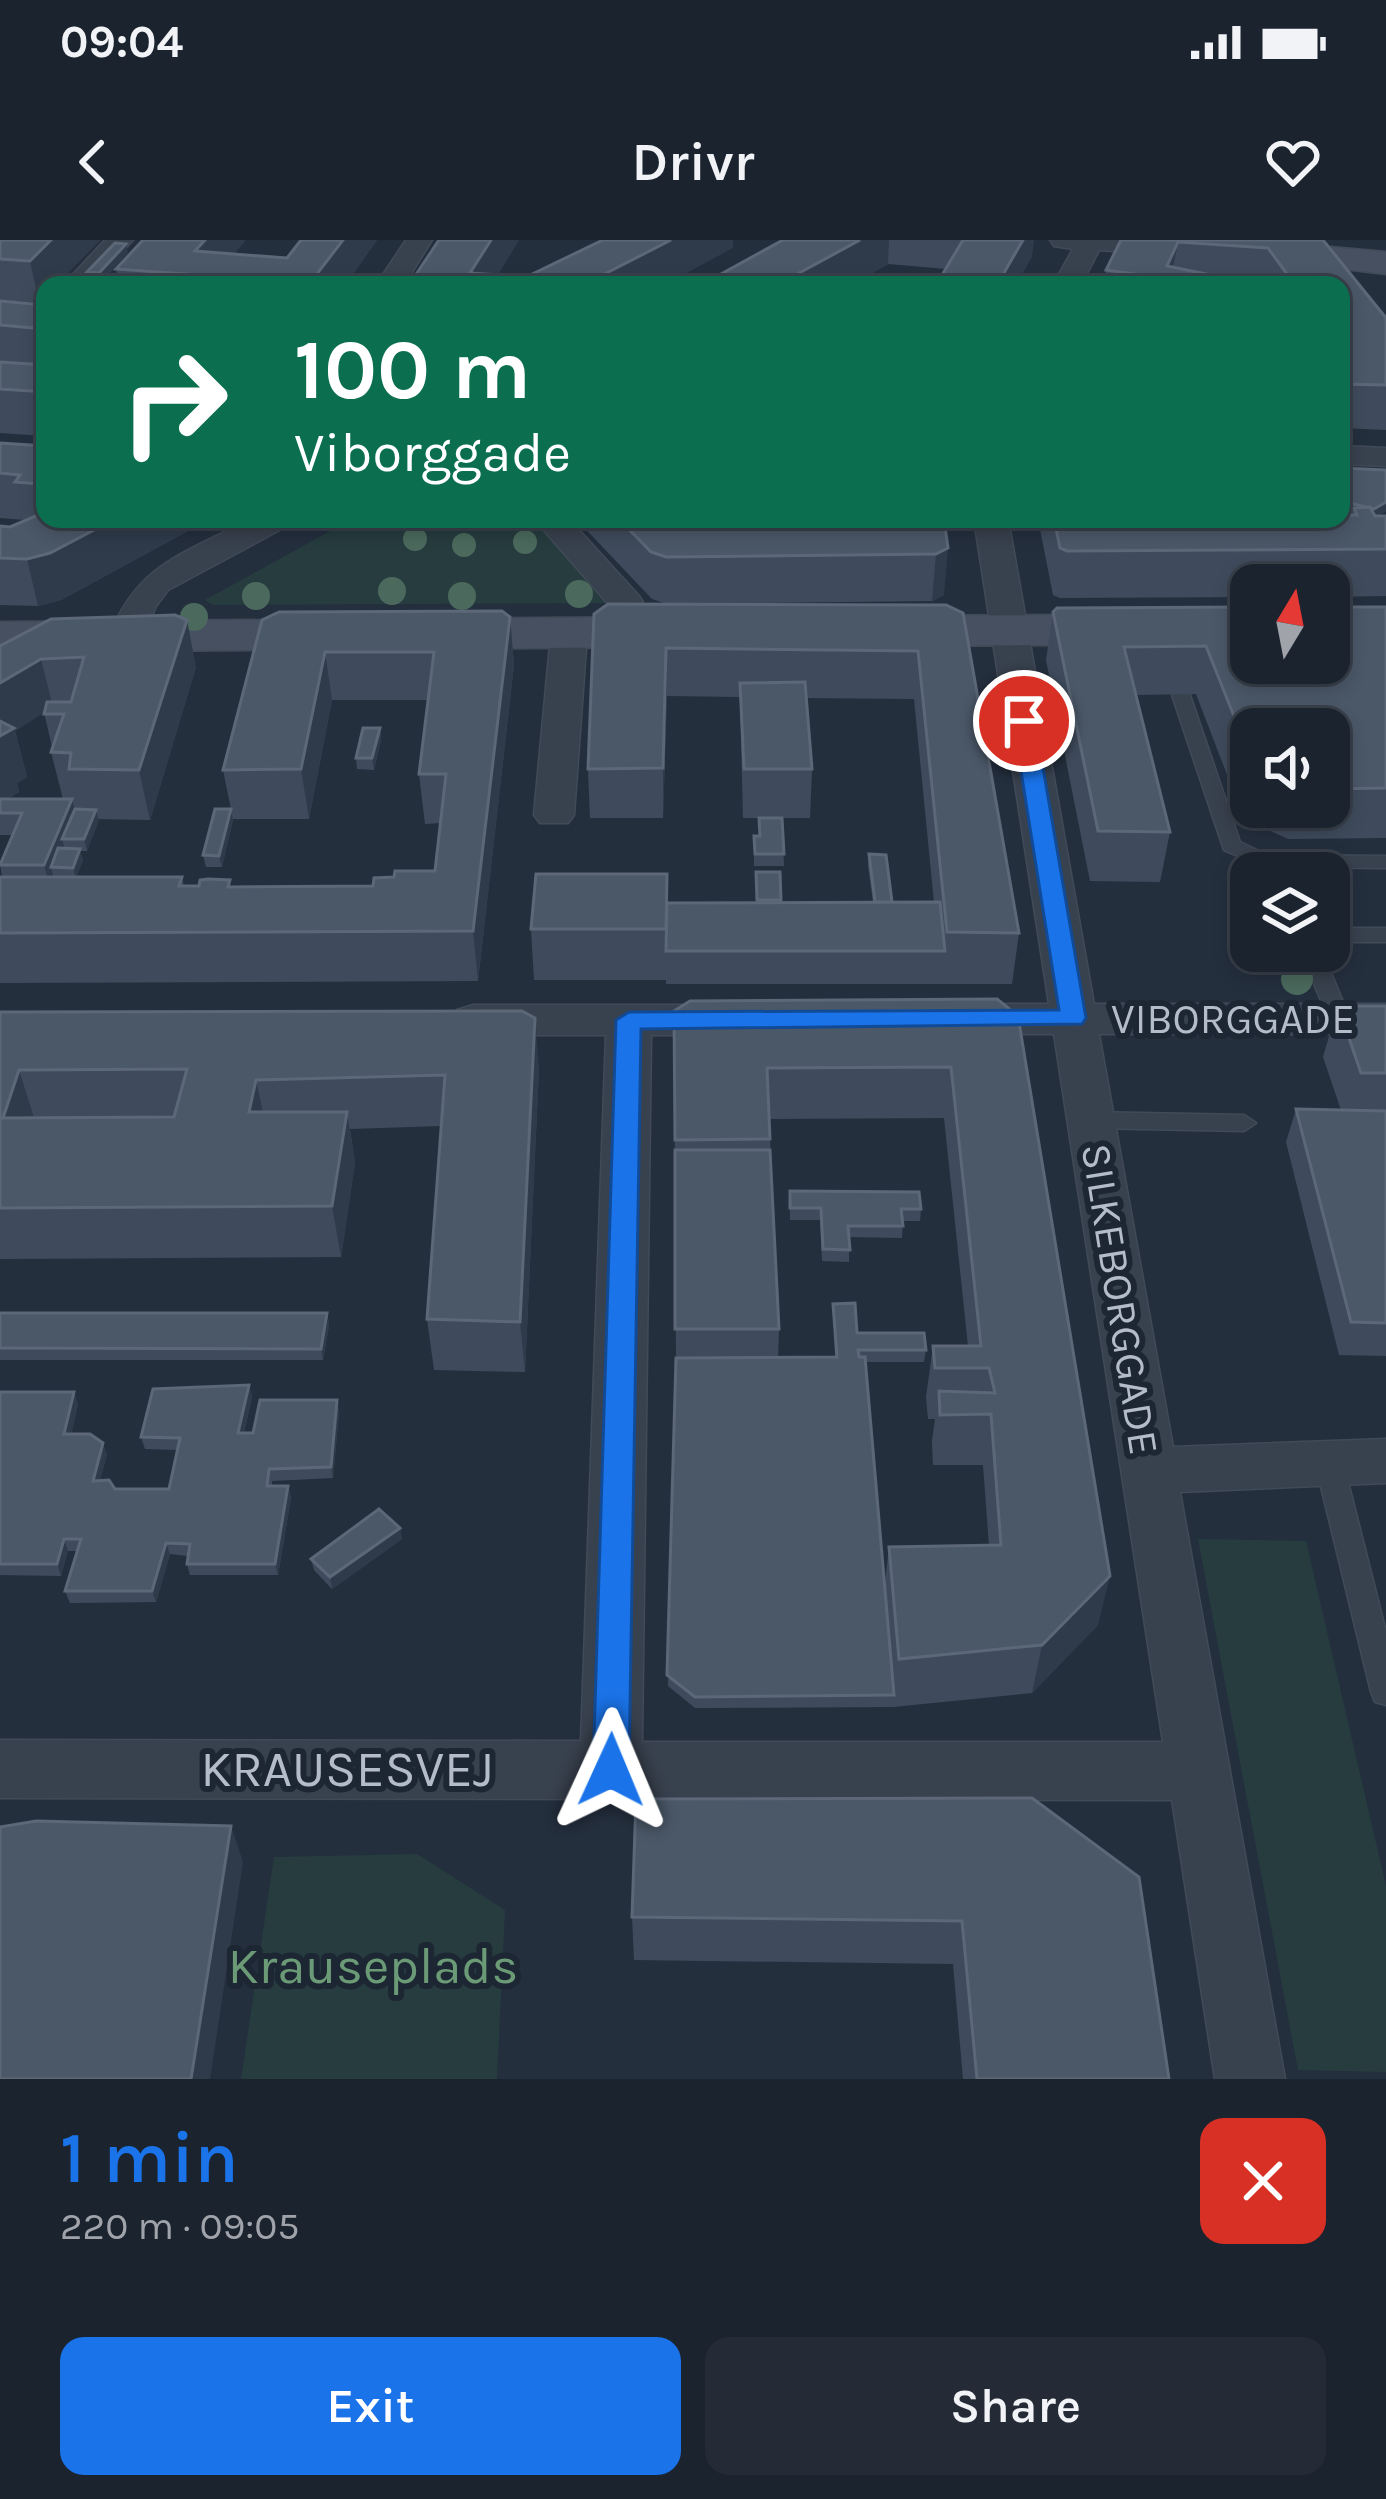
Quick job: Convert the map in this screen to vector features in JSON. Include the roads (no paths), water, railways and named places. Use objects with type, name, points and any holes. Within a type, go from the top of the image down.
[{"type":"street","points":[[85,276],[120,240]]},
{"type":"street","points":[[396,276],[419,240]]},
{"type":"street","points":[[1069,276],[1076,241],[1205,250]]},
{"type":"street","points":[[1331,258],[1386,263]]},
{"type":"street","points":[[1350,455],[1386,457]]},
{"type":"street","points":[[128,638],[139,604],[156,583],[257,528]]},
{"type":"street","points":[[559,528],[627,603],[626,633]]},
{"type":"street","name":"SILKEBORGGADE","points":[[992,528],[1250,2079]]},
{"type":"street","points":[[841,632],[1009,630],[1166,642],[1230,632]]},
{"type":"street","points":[[0,638],[722,632]]},
{"type":"street","points":[[554,815],[569,634]]},
{"type":"street","name":"VIBORGGADE","points":[[910,1019],[1386,1019]]},
{"type":"street","points":[[430,1020],[793,1020]]},
{"type":"street","points":[[611,1770],[629,1020]]},
{"type":"street","points":[[1148,1471],[1386,1461]]},
{"type":"street","name":"KRAUSESVEJ","points":[[0,1768],[1199,1771]]},
{"type":"lane","points":[[1180,695],[1231,846],[1264,860],[1386,862]]},
{"type":"lane","points":[[1350,935],[1386,934]]},
{"type":"lane","points":[[1320,972],[1339,1019]]},
{"type":"lane","points":[[1090,1120],[1244,1123]]},
{"type":"lane","points":[[1329,1462],[1386,1692]]},
{"type":"park label","name":"Krauseplads","points":[[373,1966]]}]
